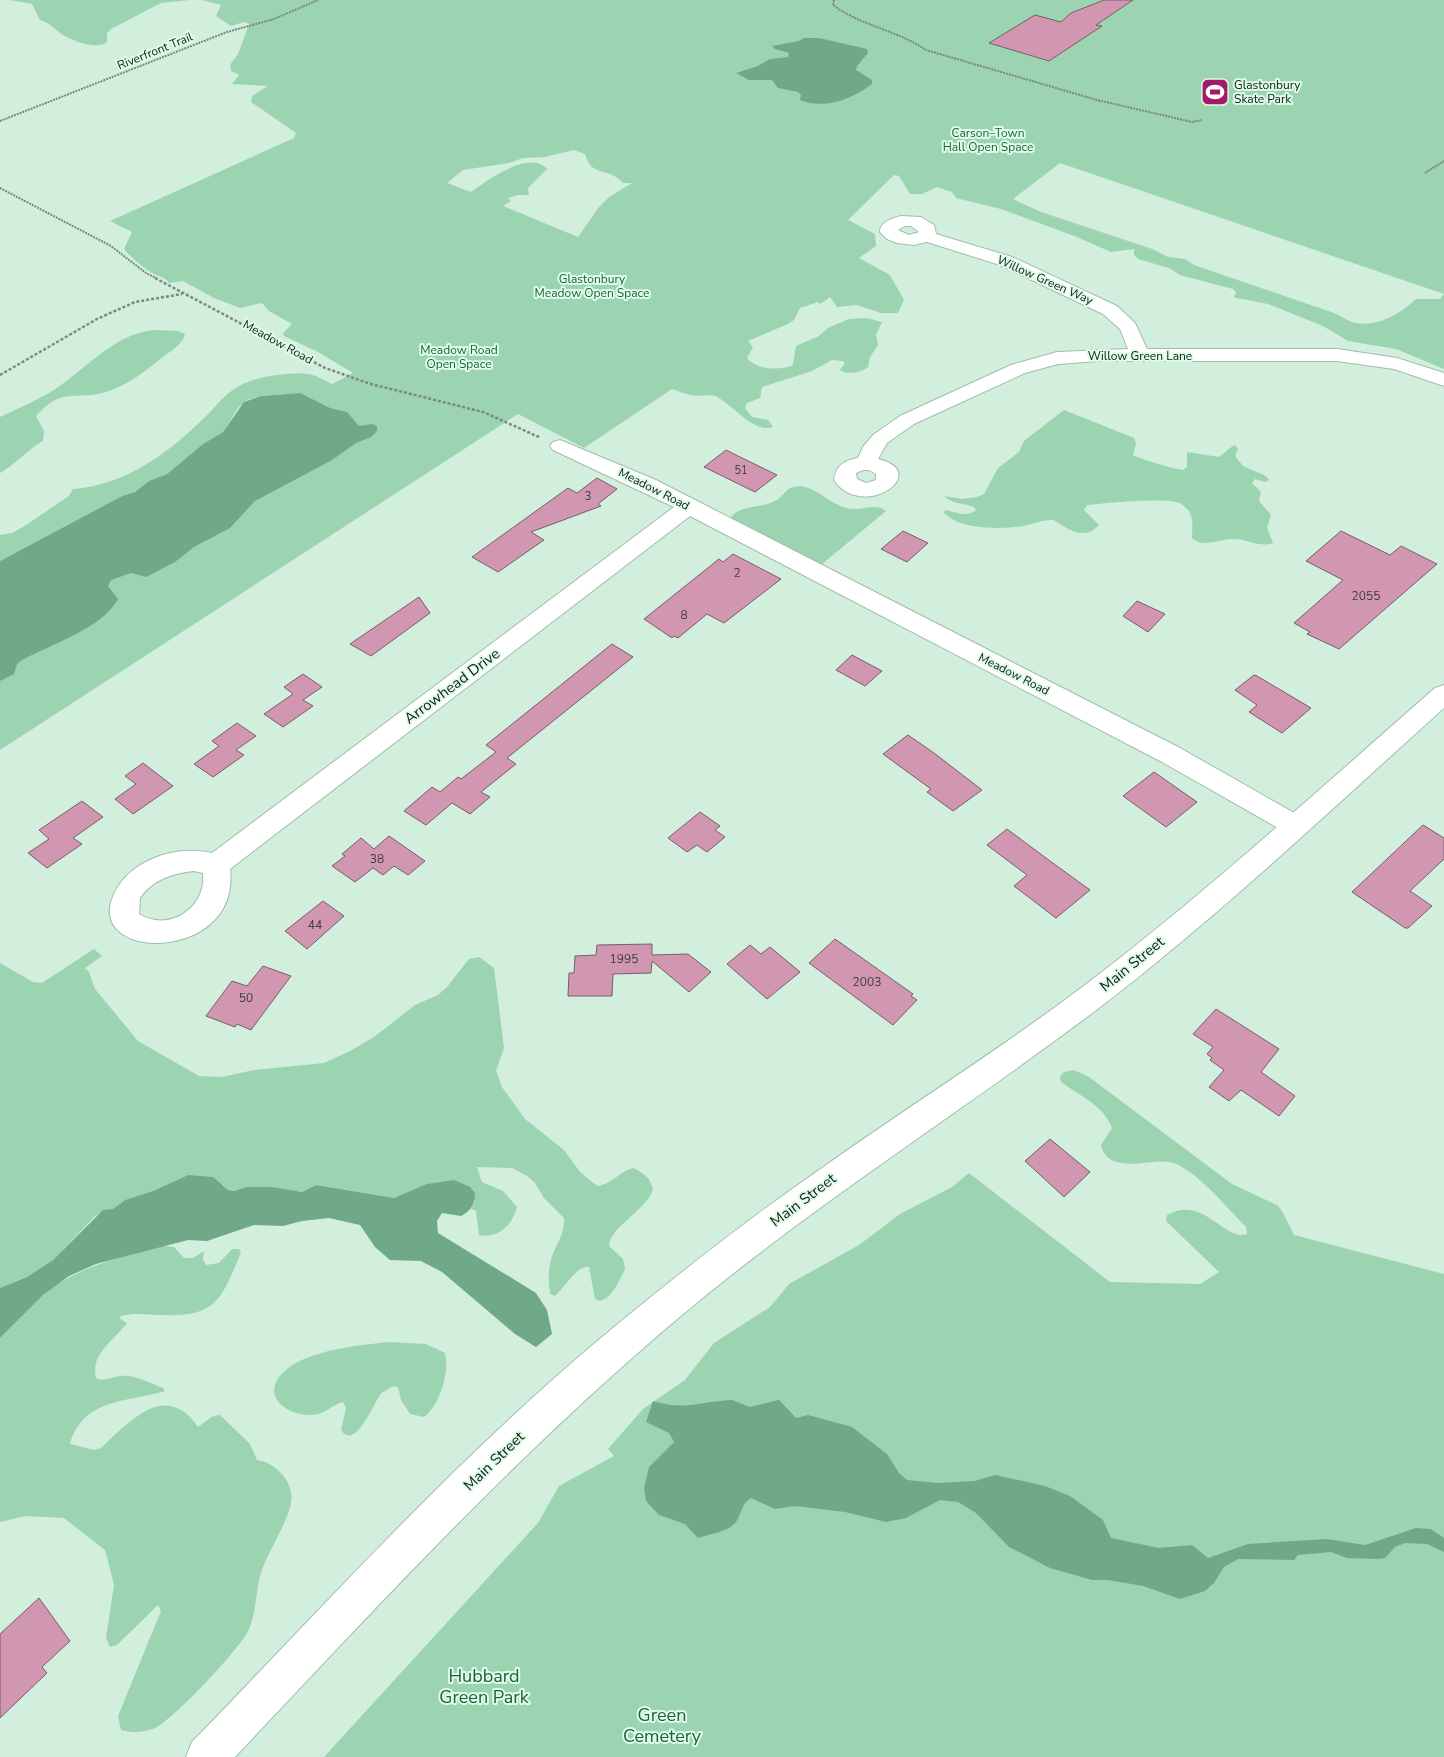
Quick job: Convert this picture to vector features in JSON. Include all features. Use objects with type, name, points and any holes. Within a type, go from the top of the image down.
[{"type":"street","name":"Willow Green Way","points":[[926,236],[1006,261],[1110,310],[1128,327],[1140,355]]},
{"type":"street","name":"Willow Green Lane","points":[[866,463],[872,447],[907,420],[1018,369],[1064,357],[1344,355],[1397,364],[1444,380]]},
{"type":"street","name":"Meadow Road","points":[[560,446],[620,471],[689,506],[1194,767],[1294,825]]},
{"type":"street","name":"Arrowhead Drive","points":[[216,865],[689,506]]},
{"type":"street","name":"Main Street","points":[[207,1757],[483,1471],[580,1380],[669,1303],[811,1194],[1036,1038],[1109,983],[1190,917],[1444,694]]},
{"type":"path","name":"Riverfront Trail","points":[[0,121],[233,29],[274,19],[318,0]]},
{"type":"path","points":[[834,0],[834,6],[842,13],[910,38],[926,50],[1098,100],[1192,122],[1202,120]]},
{"type":"path","points":[[1425,173],[1444,161]]},
{"type":"path","name":"Meadow Road","points":[[0,188],[111,246],[146,273],[183,294],[344,376],[483,412],[560,446]]},
{"type":"path","points":[[0,375],[96,319],[135,302],[183,294]]},
{"type":"green space","points":[[10,0],[190,0],[161,3],[111,29],[107,33],[107,42],[91,45],[67,37],[50,24],[40,20],[32,4]]},
{"type":"green space","points":[[202,0],[1444,0],[1444,294],[1444,369],[1396,349],[1348,341],[1323,326],[1268,304],[1234,297],[1236,292],[1233,289],[1180,275],[1169,268],[1138,259],[1134,255],[1134,249],[1111,252],[1077,237],[1001,209],[956,198],[952,192],[937,187],[922,194],[910,194],[899,176],[894,175],[848,220],[875,234],[876,246],[859,258],[890,275],[904,300],[898,313],[881,313],[857,305],[837,307],[830,297],[820,304],[818,302],[800,308],[794,320],[788,324],[748,341],[753,347],[747,358],[751,362],[775,369],[788,367],[793,365],[796,346],[819,336],[828,328],[849,319],[867,318],[882,322],[876,335],[878,345],[870,357],[868,367],[865,369],[854,373],[843,372],[840,370],[845,363],[832,360],[812,371],[762,387],[760,398],[747,403],[745,408],[752,417],[768,420],[773,427],[765,428],[750,422],[715,396],[694,396],[672,389],[584,448],[518,414],[0,750],[0,568],[195,466],[300,393],[261,396],[247,400],[238,408],[223,432],[203,444],[167,474],[149,481],[135,492],[122,496],[0,561],[0,535],[12,533],[23,527],[69,496],[73,489],[92,487],[110,482],[144,466],[176,443],[226,396],[241,385],[269,376],[299,374],[310,374],[332,384],[353,373],[318,352],[284,336],[283,333],[292,324],[269,311],[262,303],[240,308],[214,298],[183,281],[169,283],[164,278],[152,273],[124,249],[132,232],[110,221],[294,138],[296,133],[251,102],[252,96],[268,86],[232,84],[239,75],[231,71],[230,65],[238,54],[249,24],[244,22],[231,26],[216,16],[221,5]],"holes":[[[574,150],[585,154],[596,170],[612,175],[623,183],[632,183],[609,197],[599,207],[578,237],[503,206],[511,201],[508,198],[518,195],[529,195],[528,188],[547,169],[539,164],[530,163],[508,169],[471,192],[447,183],[463,170],[509,163],[523,158],[545,157]],[[1060,163],[1444,294],[1440,299],[1416,299],[1403,310],[1388,318],[1372,323],[1355,323],[1334,313],[1194,265],[1185,259],[1168,257],[1152,249],[1041,212],[1013,199]]]},
{"type":"green space","points":[[154,330],[178,331],[185,334],[177,346],[130,381],[106,392],[62,398],[45,407],[36,416],[44,431],[43,441],[0,473],[0,417],[49,393],[112,346],[139,333]]},
{"type":"green space","points":[[1064,410],[1134,438],[1136,444],[1133,455],[1183,470],[1187,467],[1187,452],[1219,457],[1234,445],[1238,448],[1235,456],[1243,466],[1266,476],[1269,480],[1265,482],[1255,479],[1252,483],[1261,492],[1259,501],[1271,515],[1267,528],[1273,543],[1259,544],[1239,539],[1207,543],[1197,541],[1192,538],[1191,514],[1180,503],[1173,501],[1135,501],[1087,505],[1084,510],[1099,525],[1093,530],[1082,533],[1071,530],[1054,520],[1016,527],[978,527],[959,522],[944,513],[945,510],[968,514],[976,510],[974,507],[954,502],[944,496],[962,499],[984,494],[998,468],[1019,452],[1024,441]]},
{"type":"green space","points":[[801,486],[845,508],[878,507],[886,511],[821,565],[731,518],[739,511],[775,501],[788,489]]},
{"type":"green space","points":[[94,949],[102,956],[85,968],[89,972],[95,989],[138,1041],[199,1076],[222,1077],[254,1070],[324,1063],[352,1050],[374,1037],[415,1005],[438,995],[447,987],[469,959],[479,957],[494,968],[504,1048],[496,1071],[502,1087],[525,1119],[564,1150],[580,1172],[597,1186],[603,1185],[634,1168],[644,1174],[651,1182],[653,1190],[649,1198],[615,1232],[611,1239],[609,1246],[623,1259],[625,1269],[615,1289],[604,1300],[599,1301],[595,1299],[589,1267],[585,1267],[580,1269],[555,1296],[550,1294],[549,1277],[552,1256],[560,1239],[564,1218],[544,1198],[535,1183],[527,1176],[512,1168],[477,1167],[482,1182],[503,1191],[517,1207],[508,1225],[493,1235],[479,1235],[476,1211],[471,1209],[475,1201],[402,1196],[394,1198],[316,1185],[302,1192],[246,1187],[234,1191],[228,1190],[223,1185],[188,1175],[153,1191],[125,1200],[113,1209],[95,1216],[53,1260],[27,1277],[0,1288],[0,963],[33,982],[42,983]]},
{"type":"green space","points":[[1074,1070],[1089,1077],[1232,1184],[1277,1205],[1294,1235],[1444,1274],[1444,1757],[324,1757],[538,1523],[559,1486],[614,1456],[608,1449],[643,1409],[685,1380],[714,1343],[770,1307],[789,1284],[859,1245],[900,1214],[952,1187],[969,1173],[1110,1282],[1200,1284],[1219,1272],[1166,1221],[1167,1215],[1180,1210],[1192,1210],[1239,1235],[1247,1234],[1246,1227],[1200,1180],[1179,1166],[1162,1161],[1121,1163],[1112,1160],[1105,1154],[1101,1145],[1112,1128],[1108,1120],[1097,1107],[1061,1082],[1060,1076],[1064,1072]]},
{"type":"green space","points":[[164,1246],[174,1247],[184,1258],[193,1258],[204,1251],[203,1259],[206,1265],[219,1263],[232,1249],[239,1249],[241,1253],[222,1293],[207,1308],[181,1315],[131,1314],[119,1318],[127,1323],[99,1355],[96,1362],[96,1378],[105,1379],[131,1376],[163,1388],[165,1391],[122,1400],[96,1410],[85,1418],[76,1429],[70,1444],[94,1450],[101,1448],[136,1417],[148,1410],[161,1406],[173,1407],[186,1413],[198,1427],[213,1416],[220,1415],[250,1444],[257,1460],[271,1465],[283,1475],[290,1488],[291,1503],[286,1519],[261,1573],[252,1622],[243,1638],[220,1667],[176,1712],[155,1728],[134,1732],[121,1730],[118,1716],[161,1611],[158,1605],[117,1645],[110,1647],[106,1638],[114,1585],[105,1550],[64,1518],[26,1516],[0,1522],[0,1338],[38,1299],[71,1276],[132,1254]]},
{"type":"green space","points":[[390,1342],[426,1344],[445,1353],[446,1369],[442,1388],[435,1405],[424,1417],[410,1414],[401,1400],[398,1387],[393,1386],[380,1395],[363,1424],[352,1435],[346,1435],[341,1430],[346,1408],[343,1402],[320,1414],[309,1415],[290,1411],[277,1400],[275,1386],[279,1378],[287,1369],[297,1363],[322,1353]]},
{"type":"shaded area","points":[[804,38],[819,38],[867,49],[868,53],[856,70],[872,80],[872,84],[847,98],[819,104],[800,100],[801,95],[798,92],[778,88],[772,80],[749,80],[736,73],[758,66],[770,59],[788,57],[789,53],[775,49],[772,46],[799,41]]},
{"type":"shaded area","points":[[300,393],[330,408],[347,412],[359,426],[372,424],[377,426],[377,431],[371,437],[356,443],[332,460],[255,501],[230,528],[194,547],[175,562],[146,577],[131,573],[111,580],[108,586],[118,599],[101,619],[75,635],[22,660],[17,664],[14,674],[0,681],[0,561],[122,496],[135,492],[149,481],[167,474],[203,444],[223,432],[244,402],[261,396]]},
{"type":"shaded area","points":[[188,1175],[213,1177],[228,1190],[234,1191],[246,1187],[272,1187],[302,1192],[316,1185],[394,1198],[427,1184],[454,1180],[470,1187],[475,1193],[474,1201],[472,1207],[461,1216],[442,1213],[437,1221],[438,1233],[536,1293],[547,1310],[552,1334],[536,1347],[515,1334],[442,1272],[421,1261],[390,1260],[375,1247],[360,1225],[329,1218],[302,1221],[283,1226],[254,1225],[207,1241],[188,1240],[96,1264],[69,1276],[43,1295],[0,1338],[0,1288],[27,1277],[53,1260],[103,1210],[113,1209],[125,1200],[153,1191]]},
{"type":"shaded area","points":[[732,1400],[750,1407],[779,1400],[796,1418],[808,1415],[852,1427],[887,1454],[899,1473],[907,1480],[937,1483],[975,1481],[995,1475],[1045,1486],[1070,1496],[1103,1520],[1111,1538],[1159,1548],[1192,1545],[1208,1558],[1248,1544],[1327,1539],[1365,1545],[1416,1528],[1431,1529],[1444,1538],[1444,1552],[1427,1544],[1405,1543],[1395,1547],[1385,1558],[1378,1559],[1347,1558],[1331,1552],[1298,1555],[1294,1560],[1238,1559],[1224,1567],[1214,1583],[1205,1591],[1180,1599],[1143,1586],[1108,1580],[1092,1580],[1050,1568],[1009,1547],[976,1513],[958,1502],[940,1500],[906,1518],[886,1522],[845,1512],[795,1506],[775,1509],[751,1498],[745,1503],[738,1519],[733,1525],[724,1530],[698,1538],[685,1524],[659,1515],[646,1501],[644,1488],[649,1467],[674,1442],[669,1433],[646,1422],[653,1401],[675,1405],[693,1405]]},
{"type":"building","points":[[1104,0],[1133,0],[1096,25],[1102,26],[1049,61],[989,43],[1035,15],[1061,22],[1071,13]]},
{"type":"building","points":[[726,450],[777,475],[755,492],[704,467]]},
{"type":"building","points":[[597,478],[617,489],[598,504],[601,506],[531,532],[544,540],[498,572],[472,557],[568,488],[577,493]]},
{"type":"building","points":[[903,531],[928,543],[907,562],[881,549]]},
{"type":"building","points":[[1341,531],[1390,555],[1401,546],[1437,564],[1339,649],[1307,634],[1310,632],[1294,623],[1343,580],[1306,561]]},
{"type":"building","points":[[733,554],[781,579],[724,623],[707,614],[678,638],[674,636],[672,638],[644,619],[719,559],[723,562]]},
{"type":"building","points":[[419,597],[430,613],[371,656],[350,644]]},
{"type":"building","points":[[1137,601],[1165,614],[1148,632],[1123,616]]},
{"type":"building","points":[[612,644],[633,657],[507,758],[516,764],[481,792],[490,797],[470,814],[452,803],[426,825],[404,811],[432,787],[440,792],[458,777],[461,779],[496,752],[486,745]]},
{"type":"building","points":[[852,655],[882,671],[865,686],[836,670]]},
{"type":"building","points":[[303,674],[322,687],[303,700],[313,706],[283,727],[264,714],[293,694],[284,687]]},
{"type":"building","points":[[1254,675],[1311,708],[1282,733],[1249,712],[1257,705],[1235,690]]},
{"type":"building","points":[[237,723],[256,736],[236,750],[244,755],[213,777],[194,764],[219,746],[212,741]]},
{"type":"building","points":[[908,735],[982,790],[953,811],[927,792],[931,789],[883,754]]},
{"type":"building","points":[[143,763],[173,786],[133,814],[115,799],[136,784],[125,776]]},
{"type":"building","points":[[1154,772],[1197,802],[1166,827],[1123,796]]},
{"type":"building","points":[[82,801],[103,817],[73,838],[82,844],[47,868],[28,853],[49,839],[39,830]]},
{"type":"building","points":[[700,812],[720,826],[715,830],[725,837],[707,852],[697,845],[687,852],[668,838]]},
{"type":"building","points":[[1423,825],[1444,838],[1444,859],[1410,891],[1432,906],[1408,928],[1405,928],[1352,892]]},
{"type":"building","points":[[1007,829],[1090,890],[1056,918],[1014,886],[1027,875],[987,845]]},
{"type":"building","points":[[389,836],[425,861],[408,875],[394,866],[383,875],[373,868],[355,882],[332,866],[345,856],[342,854],[361,838],[374,849]]},
{"type":"building","points":[[323,901],[344,916],[307,949],[285,931]]},
{"type":"building","points":[[835,939],[913,994],[911,996],[917,1000],[893,1025],[809,963]]},
{"type":"building","points":[[652,944],[652,955],[688,954],[711,972],[689,992],[652,961],[651,973],[613,974],[612,996],[568,996],[569,973],[574,973],[575,956],[596,955],[597,945]]},
{"type":"building","points":[[750,945],[761,954],[770,947],[800,972],[767,999],[727,964]]},
{"type":"building","points":[[263,966],[291,976],[251,1030],[237,1024],[235,1027],[206,1016],[232,981],[247,986]]},
{"type":"building","points":[[1216,1009],[1279,1049],[1261,1072],[1295,1096],[1279,1116],[1241,1090],[1229,1101],[1209,1087],[1224,1070],[1210,1060],[1212,1058],[1207,1054],[1213,1047],[1193,1034]]},
{"type":"building","points":[[1050,1139],[1090,1172],[1064,1197],[1025,1161]]},
{"type":"building","points":[[39,1598],[70,1641],[42,1667],[47,1673],[0,1718],[0,1634]]},
{"type":"place","name":"Glastonbury Skate Park","points":[[1215,92]]},
{"type":"park label","name":"Carson–Town Hall Open Space","points":[[988,140]]},
{"type":"park label","name":"Glastonbury Meadow Open Space","points":[[592,286]]},
{"type":"park label","name":"Meadow Road Open Space","points":[[459,357]]},
{"type":"park label","name":"Hubbard Green Park","points":[[484,1686]]},
{"type":"park label","name":"Green Cemetery","points":[[662,1725]]}]
